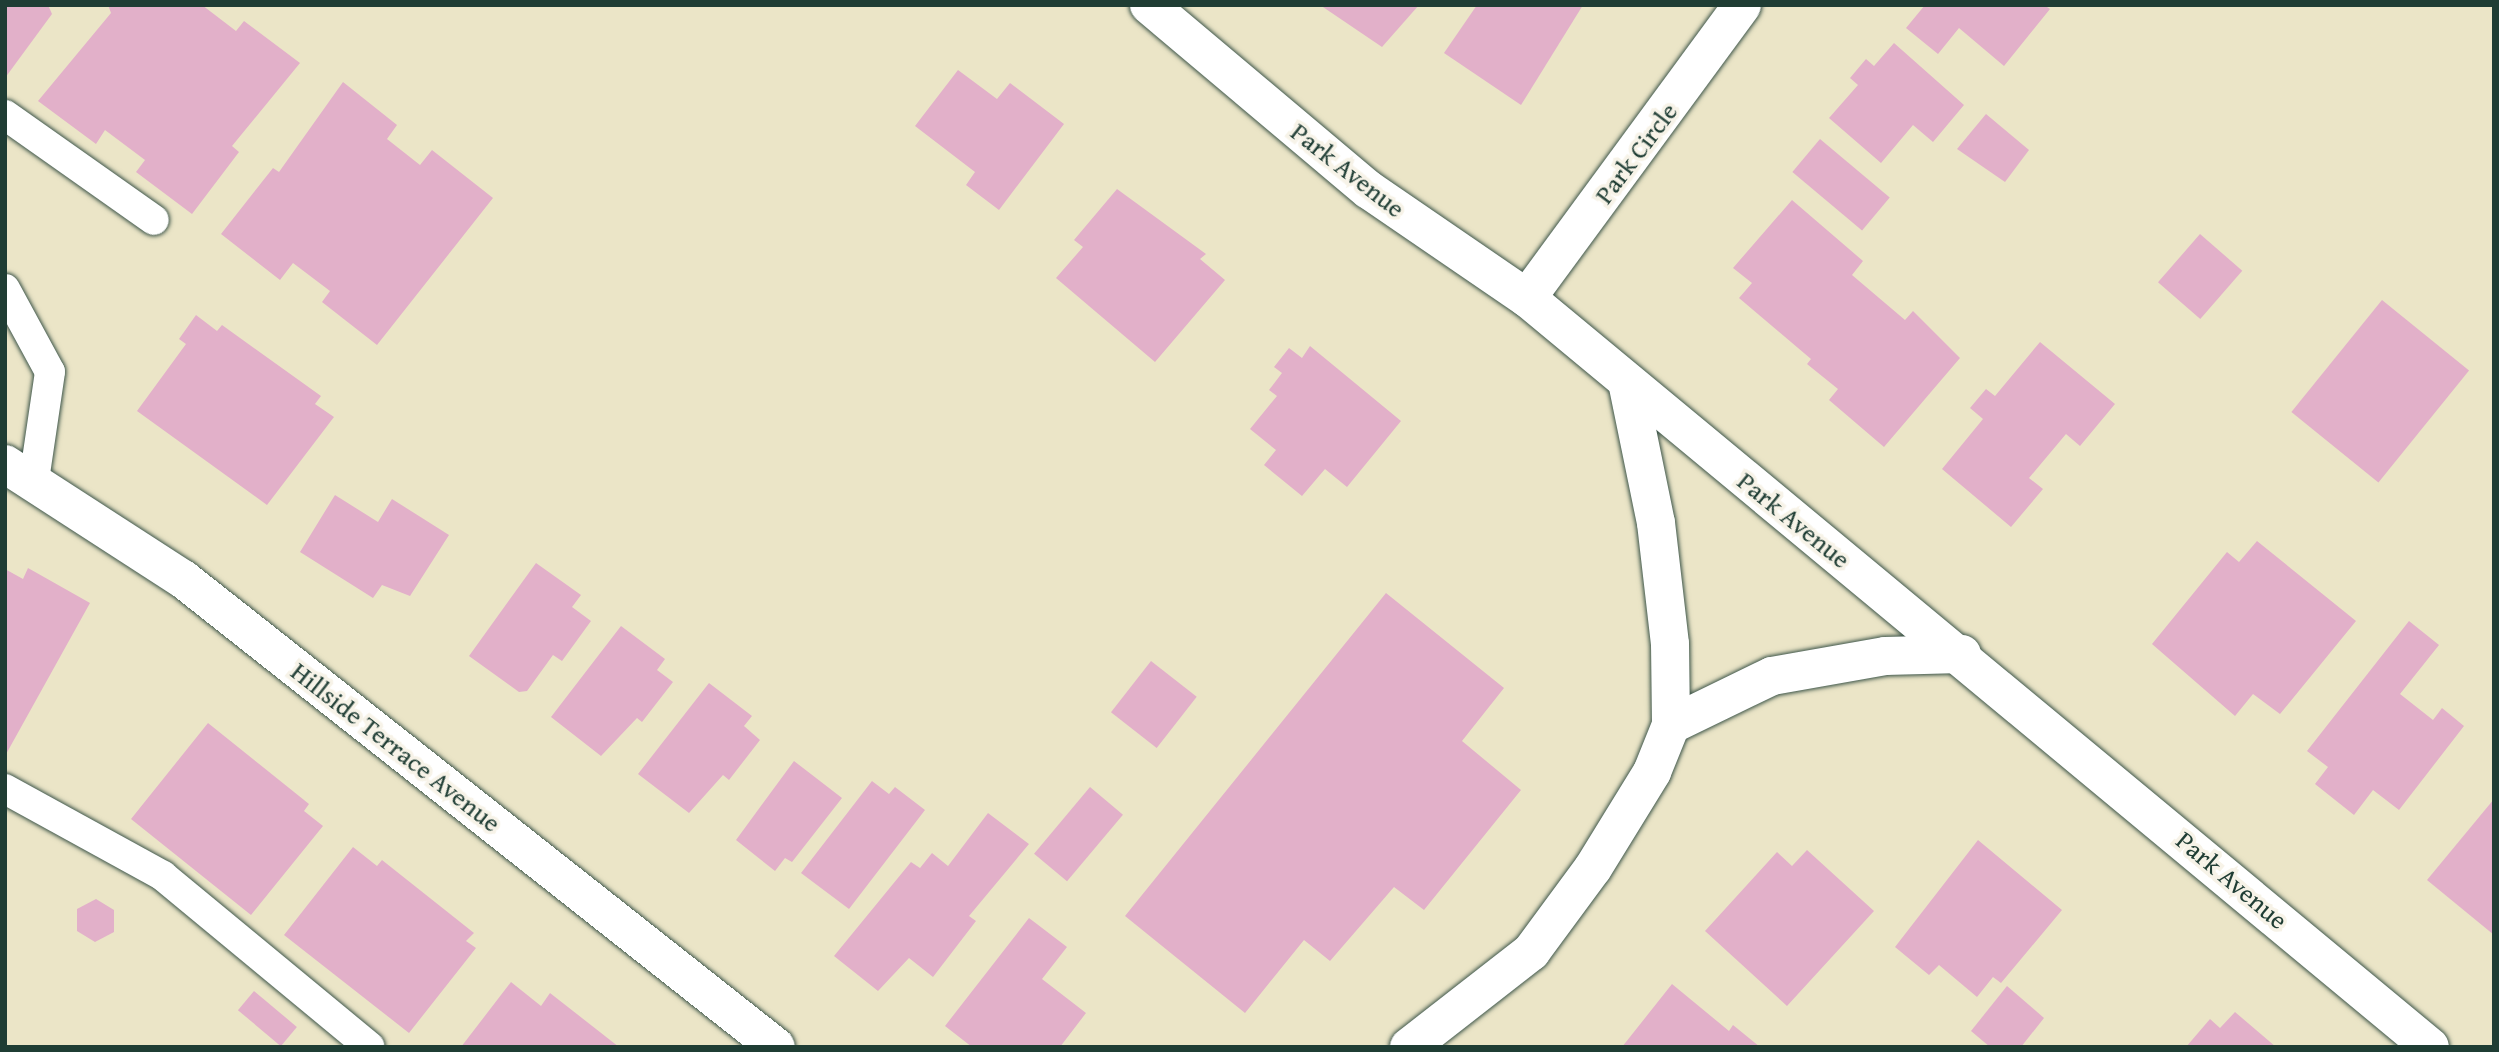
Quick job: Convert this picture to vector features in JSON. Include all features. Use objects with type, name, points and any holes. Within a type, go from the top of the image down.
[{"type":"street","name":"Park Avenue","points":[[1149,5],[1369,190],[1527,298],[1628,387],[1962,654],[2430,1047]]},
{"type":"street","name":"Park Circle","points":[[1527,298],[1742,5]]},
{"type":"street","points":[[1409,1047],[1531,952],[1593,869],[1652,772],[1671,725],[1670,644],[1656,523],[1628,387]]},
{"type":"street","name":"Hillside Terrace Avenue","points":[[19,472],[183,579],[776,1047]]},
{"type":"street","points":[[1671,725],[1772,676],[1885,656],[1962,654]]},
{"type":"lane","points":[[5,115],[154,220]]},
{"type":"lane","points":[[5,289],[50,372],[19,472]]},
{"type":"lane","points":[[5,789],[163,876],[370,1047]]},
{"type":"building","points":[[5,5],[48,5],[52,14],[5,78]]},
{"type":"building","points":[[108,5],[202,5],[236,31],[244,21],[300,63],[232,146],[239,152],[192,214],[136,172],[145,160],[105,130],[96,144],[38,101],[111,13]]},
{"type":"building","points":[[1320,5],[1419,5],[1382,47]]},
{"type":"building","points":[[1477,5],[1583,5],[1521,105],[1444,53]]},
{"type":"building","points":[[1925,5],[2044,5],[2050,9],[2004,66],[1959,28],[1938,54],[1906,28]]},
{"type":"building","points":[[1894,43],[1964,105],[1933,142],[1913,125],[1881,163],[1829,118],[1858,85],[1850,78],[1866,59],[1874,66]]},
{"type":"building","points":[[958,70],[997,99],[1010,83],[1064,124],[999,210],[966,185],[975,172],[915,126]]},
{"type":"building","points":[[343,82],[397,125],[387,139],[420,165],[432,150],[493,198],[377,345],[322,302],[330,291],[293,263],[280,280],[221,234],[273,168],[279,172]]},
{"type":"building","points":[[1986,114],[2029,150],[2005,182],[1957,149]]},
{"type":"building","points":[[1820,139],[1890,197],[1862,230],[1792,172]]},
{"type":"building","points":[[1117,189],[1206,254],[1200,259],[1225,280],[1155,362],[1056,278],[1083,247],[1074,240]]},
{"type":"building","points":[[1792,200],[1863,261],[1852,275],[1905,320],[1913,311],[1960,358],[1884,447],[1829,400],[1838,389],[1807,364],[1811,359],[1739,298],[1752,283],[1733,268]]},
{"type":"building","points":[[2200,234],[2242,271],[2200,319],[2158,282]]},
{"type":"building","points":[[2382,300],[2469,370],[2378,482],[2291,412]]},
{"type":"building","points":[[196,315],[217,331],[222,325],[321,396],[315,404],[334,417],[267,505],[137,411],[186,344],[179,339]]},
{"type":"building","points":[[2040,342],[2115,404],[2080,446],[2066,434],[2029,478],[2043,489],[2011,527],[1942,469],[1983,419],[1970,408],[1986,389],[1995,396]]},
{"type":"building","points":[[1310,346],[1401,421],[1347,487],[1325,469],[1302,496],[1264,465],[1276,450],[1250,429],[1277,396],[1269,390],[1282,373],[1274,367],[1289,348],[1302,358]]},
{"type":"building","points":[[335,495],[378,522],[392,499],[449,535],[410,596],[382,585],[373,598],[300,552]]},
{"type":"building","points":[[2257,541],[2356,621],[2280,714],[2253,694],[2235,716],[2152,644],[2227,552],[2239,562]]},
{"type":"building","points":[[536,563],[581,595],[572,607],[591,621],[562,661],[553,655],[527,691],[519,692],[469,656]]},
{"type":"building","points":[[28,568],[90,603],[5,756],[5,569],[23,579]]},
{"type":"building","points":[[1386,593],[1504,688],[1462,741],[1521,790],[1424,910],[1394,887],[1330,961],[1304,940],[1245,1013],[1125,916]]},
{"type":"building","points":[[2409,621],[2439,645],[2400,694],[2433,720],[2442,708],[2464,726],[2399,810],[2373,790],[2354,815],[2315,784],[2328,767],[2307,751]]},
{"type":"building","points":[[621,626],[665,659],[657,670],[673,682],[642,722],[637,718],[601,756],[551,717]]},
{"type":"building","points":[[1151,661],[1197,697],[1157,748],[1111,712]]},
{"type":"building","points":[[709,683],[752,716],[744,726],[760,740],[729,780],[723,775],[689,813],[638,774]]},
{"type":"building","points":[[208,723],[309,804],[304,811],[323,826],[251,915],[131,819]]},
{"type":"building","points":[[794,761],[842,798],[792,862],[785,858],[775,871],[736,840]]},
{"type":"building","points":[[872,781],[889,794],[895,787],[925,810],[849,909],[801,873]]},
{"type":"building","points":[[1090,787],[1123,815],[1067,881],[1034,854]]},
{"type":"building","points":[[2494,799],[2494,935],[2427,880]]},
{"type":"building","points":[[988,813],[1029,844],[969,916],[976,921],[933,977],[909,958],[878,991],[834,956],[911,862],[920,868],[932,853],[948,866]]},
{"type":"building","points":[[1978,840],[2062,910],[2001,983],[1993,977],[1977,997],[1939,965],[1929,975],[1895,947]]},
{"type":"building","points":[[353,847],[377,866],[382,860],[474,933],[466,941],[476,948],[409,1033],[284,935]]},
{"type":"building","points":[[1807,850],[1874,911],[1787,1006],[1705,931],[1777,852],[1792,866]]},
{"type":"building","points":[[96,899],[114,910],[114,932],[95,942],[77,931],[77,909]]},
{"type":"building","points":[[1029,918],[1067,947],[1042,979],[1086,1013],[1060,1047],[972,1047],[945,1026]]},
{"type":"building","points":[[511,982],[541,1006],[550,993],[619,1047],[461,1047]]},
{"type":"building","points":[[1672,984],[1729,1031],[1733,1025],[1760,1047],[1622,1047]]},
{"type":"building","points":[[2007,986],[2044,1018],[2021,1047],[1990,1047],[1971,1031]]},
{"type":"building","points":[[254,991],[297,1027],[281,1046],[238,1010]]},
{"type":"building","points":[[2235,1012],[2276,1047],[2186,1047],[2210,1019],[2220,1028]]}]
